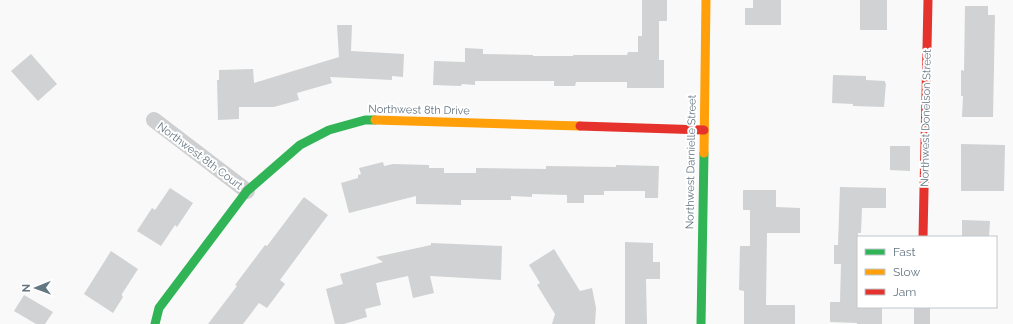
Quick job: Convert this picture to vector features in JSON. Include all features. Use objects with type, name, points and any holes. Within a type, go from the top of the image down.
[{"type":"street","name":"Northwest Darnielle Street","points":[[701,324],[706,0]]},
{"type":"street","name":"Northwest Donelson Street","points":[[923,236],[928,0]]},
{"type":"street","name":"Northwest 8th Court","points":[[154,120],[247,191]]},
{"type":"street","name":"Northwest 8th Drive","points":[[155,324],[159,308],[247,191],[300,145],[329,130],[365,120],[704,130]]},
{"type":"street","points":[[922,308],[922,324]]},
{"type":"building","points":[[642,0],[667,0],[667,21],[659,21],[659,60],[664,60],[664,88],[627,88],[627,82],[576,82],[575,86],[554,86],[554,81],[475,81],[475,85],[433,85],[434,61],[465,62],[465,48],[483,49],[483,54],[533,56],[627,55],[628,52],[638,52],[638,36],[642,36]]},
{"type":"building","points":[[753,0],[781,0],[781,25],[745,25],[745,8],[753,8]]},
{"type":"building","points":[[860,0],[887,0],[887,30],[860,30]]},
{"type":"building","points":[[965,6],[988,6],[988,15],[995,15],[993,117],[962,117],[963,96],[961,96],[961,70],[964,71]]},
{"type":"building","points":[[337,25],[352,25],[351,51],[404,54],[403,77],[392,76],[392,80],[330,77],[332,83],[297,93],[299,100],[274,107],[239,107],[239,119],[218,120],[217,80],[219,80],[219,70],[253,69],[254,83],[339,57]]},
{"type":"building","points":[[31,54],[57,84],[38,101],[11,71]]},
{"type":"building","points":[[833,75],[866,76],[866,80],[885,81],[884,107],[853,106],[853,104],[832,103]]},
{"type":"building","points":[[961,144],[1005,145],[1004,191],[961,191]]},
{"type":"building","points":[[890,146],[910,146],[910,171],[890,170]]},
{"type":"building","points":[[383,162],[384,166],[393,164],[429,165],[429,168],[444,168],[444,173],[476,173],[476,168],[546,169],[546,166],[659,166],[658,198],[645,198],[645,191],[604,191],[604,195],[584,195],[584,203],[567,203],[567,195],[532,194],[532,197],[511,196],[511,200],[461,200],[461,205],[416,204],[416,196],[349,213],[341,183],[358,178],[358,175],[361,174],[359,168]]},
{"type":"building","points":[[840,187],[886,188],[886,208],[862,208],[861,233],[858,233],[857,236],[857,308],[882,308],[882,324],[830,322],[830,302],[840,302],[841,264],[834,264],[834,245],[838,245]]},
{"type":"building","points":[[170,188],[193,203],[177,227],[175,225],[161,246],[137,231],[152,208],[155,210]]},
{"type":"building","points":[[743,190],[776,190],[776,207],[800,208],[800,233],[767,233],[766,305],[795,305],[795,324],[744,324],[744,291],[739,290],[740,246],[750,246],[750,210],[743,210]]},
{"type":"building","points":[[304,197],[328,215],[280,280],[285,284],[267,308],[259,303],[243,324],[208,324],[237,286],[235,285],[265,245],[267,246]]},
{"type":"building","points":[[962,220],[990,221],[989,236],[962,236]]},
{"type":"building","points":[[625,242],[653,243],[653,262],[660,262],[660,279],[646,279],[647,324],[625,324]]},
{"type":"building","points":[[431,243],[502,246],[501,280],[430,276],[434,293],[413,298],[408,276],[376,283],[381,305],[365,309],[367,317],[344,324],[335,324],[326,289],[343,284],[340,274],[383,262],[376,257],[431,245]]},
{"type":"building","points":[[554,249],[580,291],[592,288],[596,308],[595,324],[552,324],[555,314],[537,285],[540,283],[529,265]]},
{"type":"building","points":[[111,251],[138,269],[122,294],[123,297],[113,313],[84,294]]},
{"type":"building","points":[[24,295],[53,312],[45,324],[36,324],[14,311]]},
{"type":"traffic: fast","points":[[155,324],[159,308],[247,191],[300,145],[329,130],[365,120],[375,120]]},
{"type":"traffic: fast","points":[[701,324],[704,153]]},
{"type":"traffic: slow","points":[[704,153],[706,0]]},
{"type":"traffic: slow","points":[[375,120],[580,126]]},
{"type":"traffic: jam","points":[[923,236],[928,0]]},
{"type":"traffic: jam","points":[[580,126],[704,130]]}]
